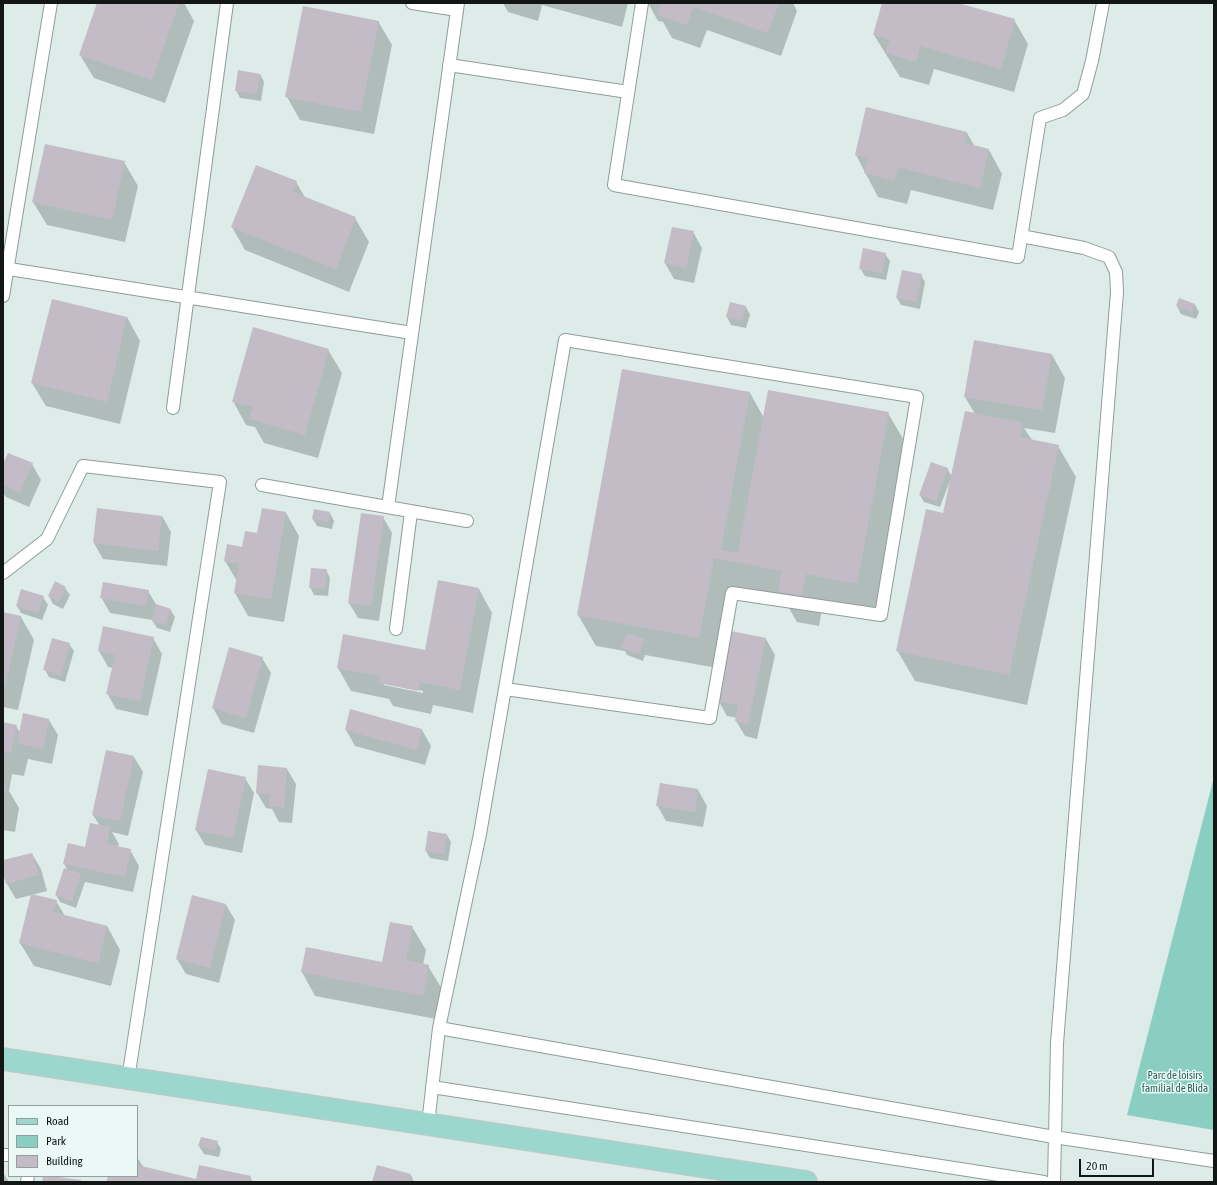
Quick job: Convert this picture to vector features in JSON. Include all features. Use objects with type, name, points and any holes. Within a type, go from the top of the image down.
[{"type":"main road","points":[[3,1060],[806,1182]]},
{"type":"main road","points":[[3,1073],[713,1182]]},
{"type":"lane","points":[[3,296],[5,268],[51,3]]},
{"type":"lane","points":[[173,408],[227,3]]},
{"type":"lane","points":[[388,507],[457,6],[412,3]]},
{"type":"lane","points":[[642,3],[614,185],[1018,257],[1040,118],[1063,110],[1083,94],[1092,61],[1103,3]]},
{"type":"lane","points":[[449,65],[628,92]]},
{"type":"lane","points":[[1022,236],[1084,248],[1109,257],[1116,272],[1117,292],[1057,1043],[1054,1182]]},
{"type":"lane","points":[[5,268],[412,333]]},
{"type":"lane","points":[[428,1124],[439,1028],[480,834],[564,340],[917,397],[881,615],[732,593],[710,718],[505,689]]},
{"type":"lane","points":[[3,573],[47,539],[83,466],[220,482],[128,1079]]},
{"type":"lane","points":[[262,486],[468,522]]},
{"type":"lane","points":[[396,628],[411,512]]},
{"type":"lane","points":[[439,1028],[1054,1137],[1214,1161]]},
{"type":"lane","points":[[432,1087],[1044,1182]]},
{"type":"green space","name":"Parc de loisirs familial de Blida","points":[[1214,777],[1214,1130],[1127,1115]]},
{"type":"building","points":[[97,3],[179,3],[152,80],[79,55]]},
{"type":"building","points":[[661,3],[779,3],[768,33],[693,7],[687,25],[657,15]]},
{"type":"building","points":[[882,3],[958,3],[1015,19],[1001,69],[920,46],[916,62],[885,53],[890,40],[873,35]]},
{"type":"building","points":[[303,6],[379,21],[361,112],[285,97]]},
{"type":"building","points":[[238,70],[260,74],[257,94],[235,91]]},
{"type":"building","points":[[866,107],[967,132],[965,143],[989,149],[980,188],[898,167],[894,181],[864,173],[868,158],[855,155]]},
{"type":"building","points":[[45,144],[125,161],[112,220],[32,202]]},
{"type":"building","points":[[256,165],[297,181],[293,192],[356,217],[336,269],[231,227]]},
{"type":"building","points":[[672,227],[694,231],[686,268],[664,263]]},
{"type":"building","points":[[863,248],[886,253],[882,273],[859,269]]},
{"type":"building","points":[[902,270],[922,274],[916,302],[896,298]]},
{"type":"building","points":[[1179,298],[1195,304],[1192,312],[1176,306]]},
{"type":"building","points":[[52,299],[127,317],[107,402],[31,383]]},
{"type":"building","points":[[730,302],[746,306],[742,321],[726,317]]},
{"type":"building","points":[[253,327],[329,349],[305,435],[249,419],[253,407],[232,402]]},
{"type":"building","points":[[974,340],[1052,354],[1042,410],[964,397]]},
{"type":"building","points":[[622,369],[750,392],[721,550],[738,553],[768,390],[889,412],[857,584],[806,574],[802,596],[778,591],[782,571],[714,558],[699,638],[577,615]]},
{"type":"building","points":[[965,411],[1023,423],[1020,437],[1059,445],[1009,675],[896,651],[926,509],[943,513]]},
{"type":"building","points":[[8,453],[33,463],[20,492],[3,485],[3,464]]},
{"type":"building","points":[[931,462],[948,468],[936,501],[919,495]]},
{"type":"building","points":[[97,508],[162,516],[158,551],[93,543]]},
{"type":"building","points":[[262,508],[286,512],[271,599],[234,593],[239,564],[224,561],[227,544],[242,547],[245,531],[257,533]]},
{"type":"building","points":[[314,509],[330,512],[328,522],[312,519]]},
{"type":"building","points":[[361,513],[384,516],[371,606],[348,603]]},
{"type":"building","points":[[311,568],[327,569],[325,589],[309,588]]},
{"type":"building","points":[[438,580],[479,588],[460,690],[420,682],[418,691],[379,683],[380,676],[337,668],[343,634],[425,650]]},
{"type":"building","points":[[55,581],[66,587],[59,602],[48,596]]},
{"type":"building","points":[[103,582],[149,590],[146,606],[100,598]]},
{"type":"building","points":[[21,589],[44,596],[38,613],[16,606]]},
{"type":"building","points":[[156,604],[171,609],[166,625],[152,621]]},
{"type":"building","points":[[3,612],[21,616],[5,687],[3,687]]},
{"type":"building","points":[[103,626],[154,637],[140,701],[106,694],[115,655],[98,651]]},
{"type":"building","points":[[731,631],[766,638],[748,724],[735,721],[738,705],[717,701]]},
{"type":"building","points":[[627,633],[644,639],[639,654],[621,648]]},
{"type":"building","points":[[52,638],[70,643],[61,675],[43,670]]},
{"type":"building","points":[[229,647],[263,657],[246,718],[212,708]]},
{"type":"building","points":[[350,709],[422,729],[417,750],[345,730]]},
{"type":"building","points":[[23,713],[49,719],[43,749],[17,743]]},
{"type":"building","points":[[3,722],[17,725],[11,753],[3,752]]},
{"type":"building","points":[[106,750],[134,756],[120,821],[92,815]]},
{"type":"building","points":[[258,765],[287,768],[284,808],[269,806],[270,794],[256,793]]},
{"type":"building","points":[[208,769],[246,777],[233,838],[195,830]]},
{"type":"building","points":[[3,783],[6,784],[4,797],[3,797]]},
{"type":"building","points":[[660,783],[698,789],[695,812],[656,806]]},
{"type":"building","points":[[90,823],[110,827],[107,844],[131,849],[125,877],[63,864],[68,843],[85,847]]},
{"type":"building","points":[[428,831],[447,834],[444,854],[425,851]]},
{"type":"building","points":[[32,853],[39,875],[6,884],[3,874],[3,860]]},
{"type":"building","points":[[64,868],[81,874],[72,901],[55,895]]},
{"type":"building","points":[[31,894],[57,900],[53,912],[107,926],[98,963],[19,943]]},
{"type":"building","points":[[192,895],[226,904],[210,968],[176,959]]},
{"type":"building","points":[[390,922],[413,926],[406,960],[429,965],[423,996],[301,972],[306,947],[382,962]]},
{"type":"building","points":[[201,1137],[218,1141],[215,1150],[198,1146]]},
{"type":"building","points":[[138,1165],[196,1179],[199,1165],[251,1176],[249,1182],[106,1182],[108,1177],[138,1177]]},
{"type":"building","points":[[377,1165],[411,1174],[409,1182],[372,1182]]},
{"type":"building","points":[[43,1177],[58,1177],[81,1180],[81,1182],[42,1182]]}]
